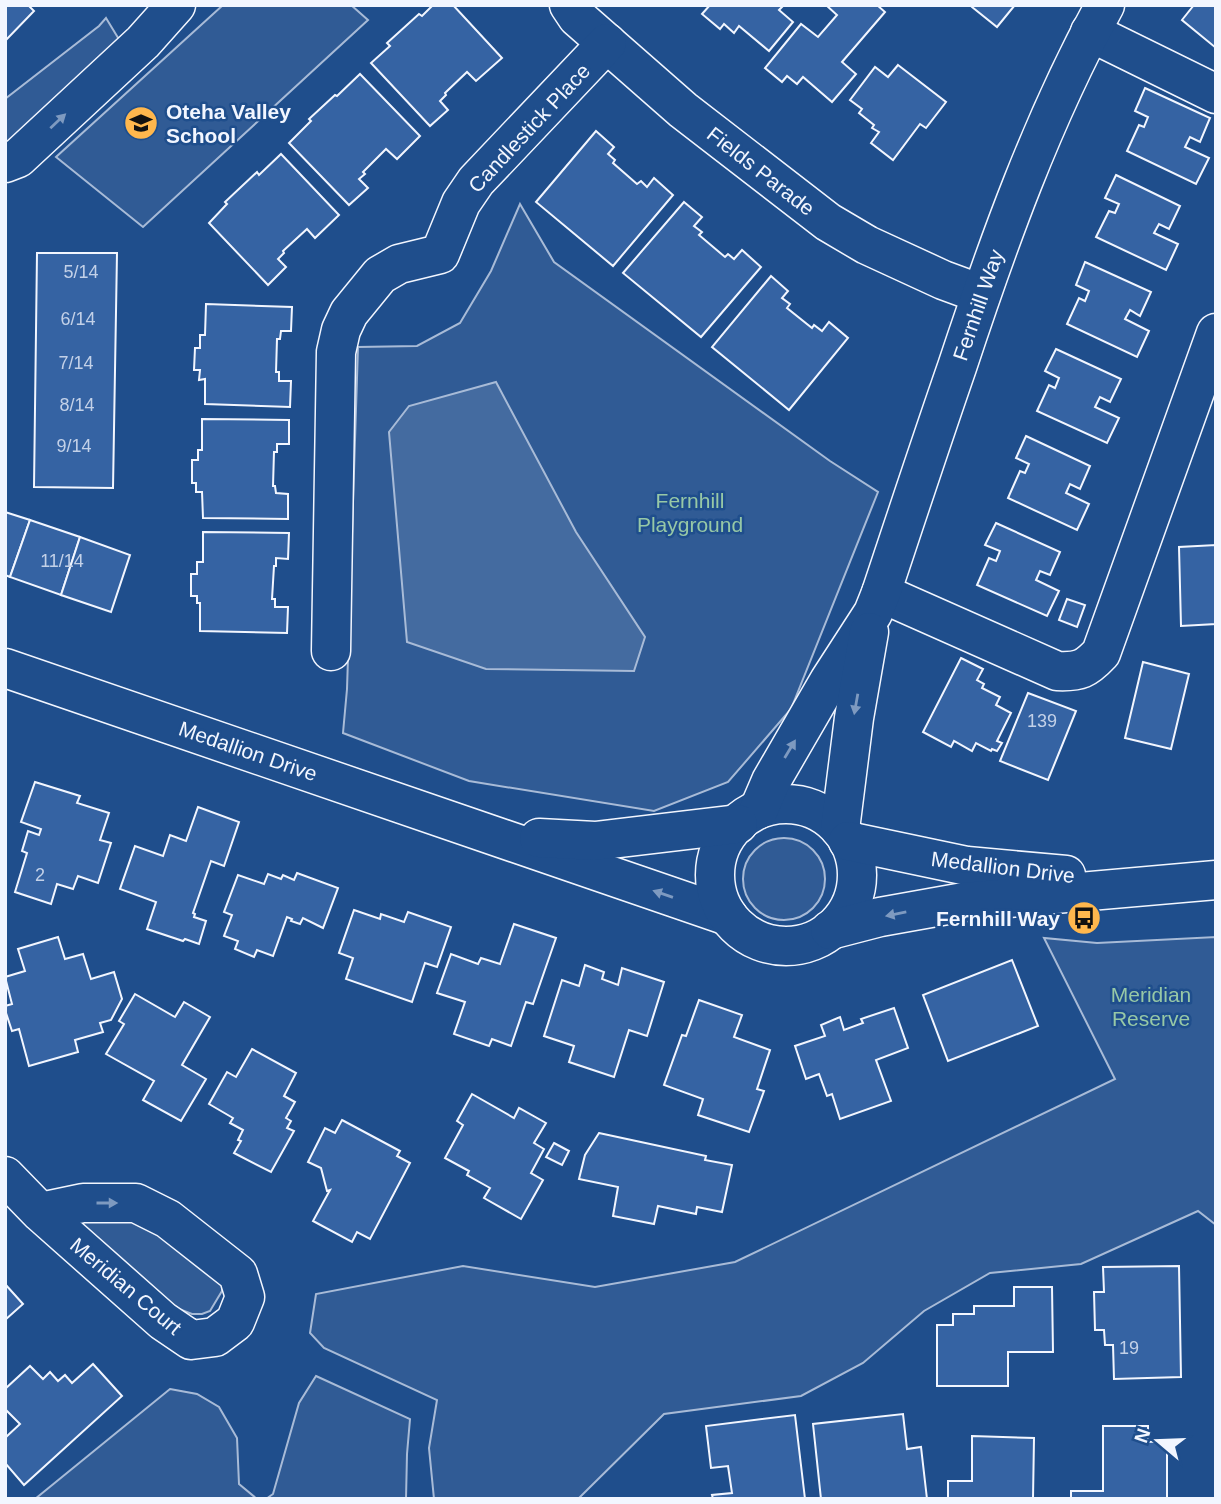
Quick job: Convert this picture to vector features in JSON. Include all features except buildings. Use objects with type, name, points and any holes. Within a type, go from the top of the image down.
[{"type":"street","points":[[5,163],[18,158],[28,149],[143,42],[176,5]]},
{"type":"street","name":"Fields Parade","points":[[569,5],[577,17],[683,110],[828,222],[867,245],[943,281],[981,294]]},
{"type":"street","points":[[1098,19],[1216,94]]},
{"type":"street","name":"Fernhill Way","points":[[844,835],[853,718],[877,603],[981,294],[1024,179],[1058,96],[1098,19]]},
{"type":"street","name":"Candlestick Place","points":[[331,651],[335,352],[341,330],[349,313],[380,275],[400,264],[440,254],[461,203],[476,181],[607,43]]},
{"type":"street","points":[[877,603],[1057,671],[1075,672],[1089,666],[1101,653],[1216,333]]},
{"type":"street","name":"Fernhill Way","points":[[748,816],[877,603]]},
{"type":"street","name":"Medallion Drive","points":[[5,668],[728,916]]},
{"type":"street","points":[[794,804],[811,808],[827,817],[844,835],[857,868],[855,889],[849,909],[830,930],[816,939],[801,945],[768,944],[739,928],[728,916],[719,898],[715,878],[717,858],[725,839],[748,816],[776,805],[794,804]]},
{"type":"street","name":"Medallion Drive","points":[[491,835],[595,841],[748,816]]},
{"type":"street","name":"Medallion Drive","points":[[844,835],[967,866],[1159,884]]},
{"type":"street","name":"Medallion Drive","points":[[830,930],[880,917],[964,902],[1216,880]]},
{"type":"street","name":"Meridian Court","points":[[5,1176],[40,1212],[163,1321],[191,1340],[215,1337],[235,1322],[245,1297],[238,1274],[168,1219],[136,1203],[83,1203],[40,1212]]},
{"type":"shaded area","points":[[223,5],[351,5],[368,20],[143,227],[56,157]]},
{"type":"shaded area","points":[[106,18],[120,41],[5,146],[5,99]]},
{"type":"shaded area","points":[[520,204],[554,262],[830,461],[878,492],[791,709],[728,782],[654,811],[469,781],[343,733],[347,689],[358,347],[417,346],[460,323],[491,271]]},
{"type":"shaded area","points":[[496,382],[576,532],[645,637],[634,671],[486,669],[407,642],[389,432],[409,406]]},
{"type":"shaded area","points":[[784,838],[800,841],[813,850],[822,863],[825,879],[822,895],[813,908],[800,917],[784,920],[768,917],[755,908],[746,895],[743,879],[746,863],[755,850],[768,841]]},
{"type":"shaded area","points":[[1216,937],[1216,1225],[1198,1211],[1081,1264],[990,1273],[924,1311],[863,1363],[801,1396],[664,1414],[578,1499],[434,1499],[429,1448],[437,1400],[324,1348],[310,1333],[316,1294],[463,1266],[595,1287],[735,1262],[1115,1079],[1044,938],[1097,943]]},
{"type":"shaded area","points":[[80,1215],[134,1215],[222,1282],[222,1291],[210,1311],[192,1314],[179,1309],[83,1236]]},
{"type":"shaded area","points":[[316,1376],[410,1419],[406,1499],[266,1499],[273,1494],[299,1403]]},
{"type":"shaded area","points":[[170,1389],[197,1394],[219,1407],[237,1438],[239,1484],[257,1499],[35,1499]]},
{"type":"place","name":"Oteha Valley School","points":[[141,123]]},
{"type":"place","name":"Fernhill Way","points":[[1084,918]]},
{"type":"park label","name":"Fernhill Playground","points":[[690,512]]},
{"type":"park label","name":"Meridian Reserve","points":[[1151,1006]]}]
